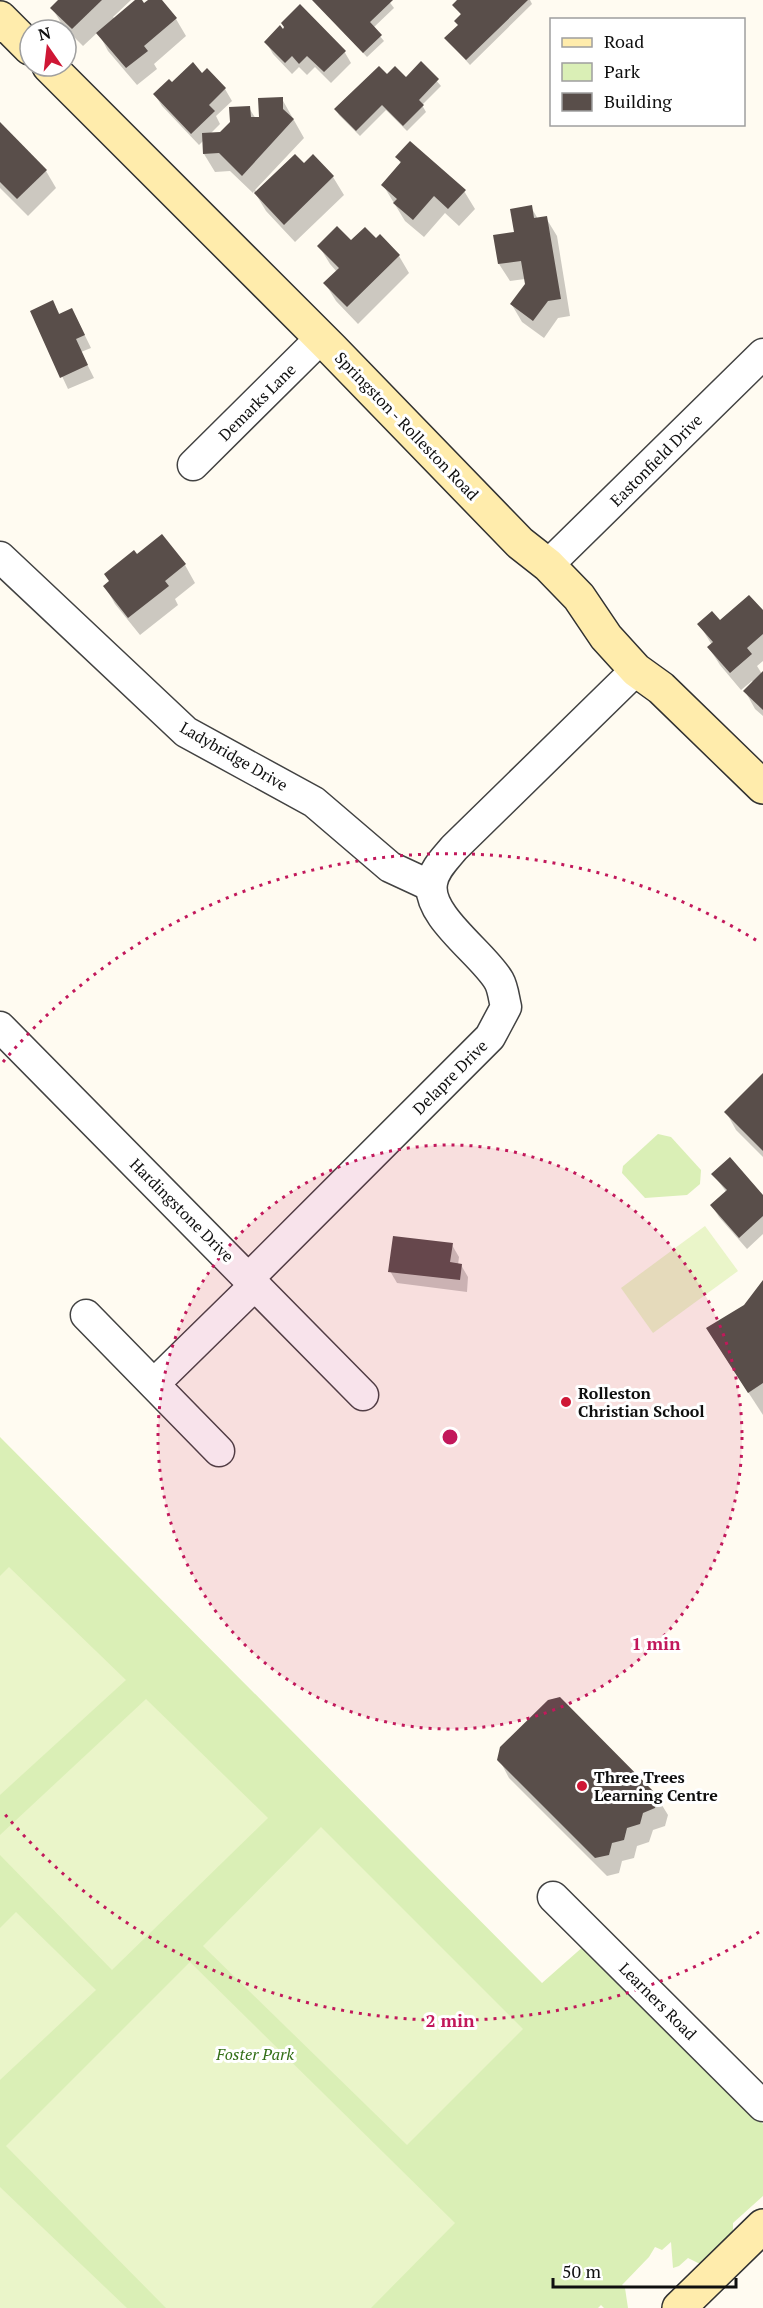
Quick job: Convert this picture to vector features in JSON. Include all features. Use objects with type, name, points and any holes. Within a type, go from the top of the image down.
[{"type":"main road","points":[[0,18],[18,36]]},
{"type":"main road","name":"Springston - Rolleston Road","points":[[61,78],[321,338],[520,543],[548,566],[579,597],[606,638],[636,670],[661,688],[763,786]]},
{"type":"main road","points":[[679,2308],[763,2226]]},
{"type":"street","name":"Demarks Lane","points":[[193,465],[321,338]]},
{"type":"street","name":"Eastonfield Drive","points":[[548,566],[763,354]]},
{"type":"street","name":"Ladybridge Drive","points":[[0,557],[186,732],[314,802],[390,867],[431,886]]},
{"type":"street","points":[[431,886],[435,871],[454,848],[636,670]]},
{"type":"street","name":"Delapre Drive","points":[[154,1384],[490,1037],[506,1007],[499,981],[448,925],[436,905],[431,886]]},
{"type":"street","name":"Hardingstone Drive","points":[[5,1043],[252,1282],[363,1395]]},
{"type":"street","points":[[87,1315],[219,1450]]},
{"type":"street","name":"Learners Road","points":[[553,1897],[763,2106]]},
{"type":"green space","points":[[658,1134],[671,1137],[701,1170],[700,1184],[687,1195],[645,1198],[622,1173],[623,1166]]},
{"type":"green space","points":[[705,1226],[738,1271],[653,1333],[621,1288]]},
{"type":"green space","name":"Foster Park","points":[[0,1437],[542,1983],[585,1945],[763,2124],[763,2196],[733,2223],[733,2231],[703,2263],[688,2258],[673,2268],[671,2242],[662,2250],[655,2247],[649,2257],[622,2285],[625,2288],[628,2308],[604,2308],[601,2305],[598,2308],[0,2308]]},
{"type":"green space","points":[[9,1567],[126,1680],[0,1795],[0,1576]]},
{"type":"green space","points":[[146,1699],[268,1818],[112,1970],[0,1855],[0,1835]]},
{"type":"green space","points":[[321,1827],[523,2029],[407,2145],[203,1946]]},
{"type":"green space","points":[[16,1912],[96,1990],[0,2080],[0,1928]]},
{"type":"green space","points":[[190,1962],[455,2223],[371,2308],[166,2308],[6,2146]]},
{"type":"green space","points":[[0,2187],[127,2308],[0,2308]]},
{"type":"building","points":[[58,0],[102,0],[78,23],[78,18],[60,18],[50,8]]},
{"type":"building","points":[[135,0],[142,0],[144,3],[148,0],[162,0],[177,18],[144,46],[148,51],[126,68],[96,33]]},
{"type":"building","points":[[312,0],[393,0],[370,22],[382,35],[363,53]]},
{"type":"building","points":[[457,0],[528,0],[466,60],[444,38],[458,25],[454,21],[461,14],[452,5]]},
{"type":"building","points":[[300,4],[346,51],[324,72],[307,56],[299,64],[292,56],[285,63],[264,42],[280,25],[283,29],[281,23]]},
{"type":"building","points":[[421,61],[439,79],[419,100],[424,105],[403,126],[382,105],[356,131],[334,109],[379,66],[387,74],[395,66],[406,77]]},
{"type":"building","points":[[193,62],[202,73],[207,68],[226,88],[209,105],[215,111],[191,134],[153,94],[169,79],[172,82]]},
{"type":"building","points":[[283,97],[283,109],[294,119],[242,176],[219,153],[203,154],[202,133],[220,132],[230,122],[229,107],[250,106],[251,117],[259,117],[258,98]]},
{"type":"building","points":[[0,122],[47,170],[17,199],[0,182]]},
{"type":"building","points":[[410,141],[466,190],[448,209],[434,196],[413,220],[393,203],[397,199],[381,185],[401,162],[395,157]]},
{"type":"building","points":[[295,154],[304,163],[313,154],[334,176],[284,225],[254,193]]},
{"type":"building","points":[[532,205],[534,218],[547,216],[561,299],[548,301],[533,321],[510,304],[525,284],[521,261],[498,264],[493,235],[514,232],[510,209]]},
{"type":"building","points":[[337,226],[351,240],[365,227],[376,238],[380,234],[400,255],[347,307],[323,283],[339,268],[317,246]]},
{"type":"building","points":[[53,300],[59,314],[72,308],[85,335],[76,339],[88,365],[60,378],[30,311]]},
{"type":"building","points":[[162,534],[186,564],[165,581],[169,586],[128,618],[103,586],[109,581],[104,574],[134,550],[137,554]]},
{"type":"building","points":[[749,595],[763,610],[763,634],[747,648],[752,654],[730,673],[707,647],[713,642],[697,624],[712,611],[720,620]]},
{"type":"building","points":[[763,671],[763,710],[743,691]]},
{"type":"building","points":[[763,1073],[763,1151],[724,1112]]},
{"type":"building","points":[[730,1157],[763,1195],[763,1216],[739,1238],[710,1205],[727,1190],[711,1174]]},
{"type":"building","points":[[393,1236],[453,1243],[450,1262],[462,1264],[460,1280],[388,1272]]},
{"type":"building","points":[[763,1280],[763,1383],[748,1393],[706,1328],[744,1305]]},
{"type":"building","points":[[560,1697],[658,1796],[655,1808],[643,1813],[640,1824],[627,1828],[624,1840],[612,1843],[609,1855],[595,1858],[497,1760],[500,1747],[548,1700]]},
{"type":"place","name":"Rolleston Christian School","points":[[566,1402]]},
{"type":"place","name":"Three Trees Learning Centre","points":[[582,1786]]}]
